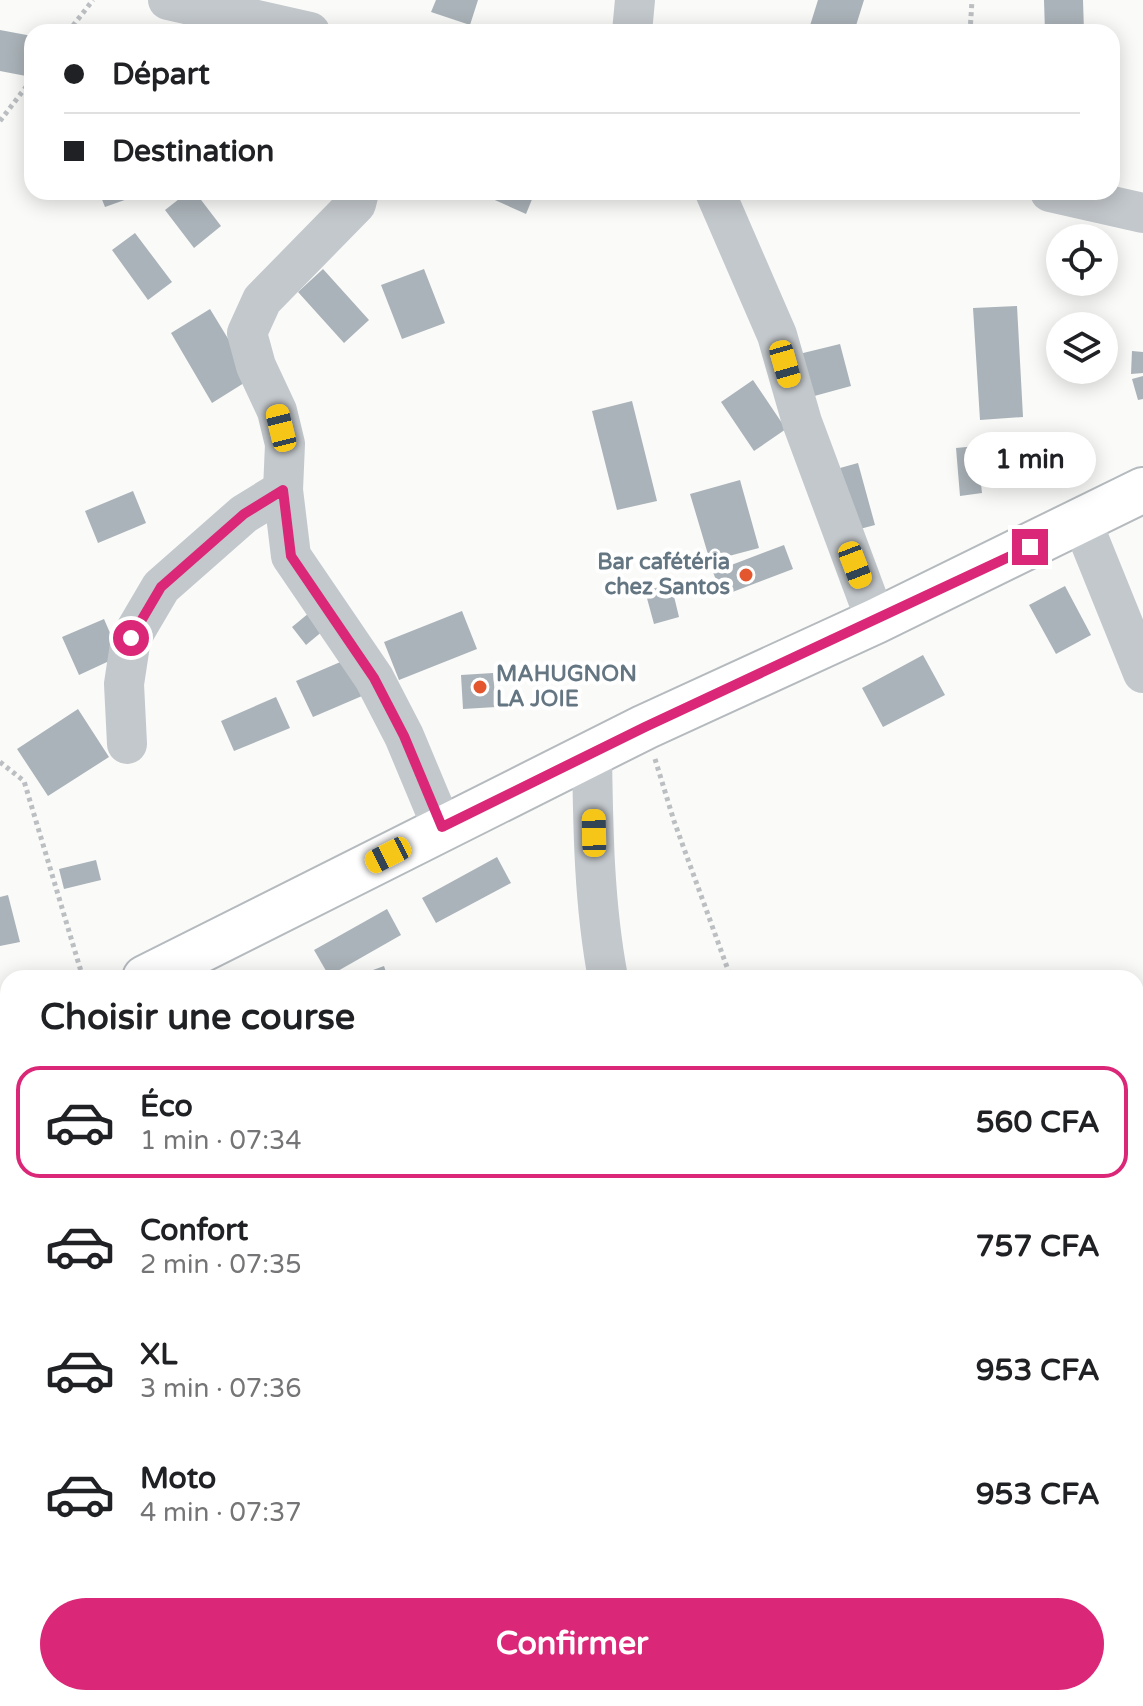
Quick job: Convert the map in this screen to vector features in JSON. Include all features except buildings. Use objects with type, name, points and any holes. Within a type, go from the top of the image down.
[{"type":"main road","points":[[161,970],[645,727],[876,621],[1143,490]]},
{"type":"street","points":[[168,0],[274,24]]},
{"type":"street","points":[[633,24],[635,0]]},
{"type":"street","points":[[357,200],[326,237],[262,300],[247,333],[256,366],[277,411],[285,444],[283,490],[291,556],[374,678],[404,736],[442,827]]},
{"type":"street","points":[[718,200],[777,335],[802,422],[876,621]]},
{"type":"street","points":[[1085,200],[1143,213]]},
{"type":"street","points":[[127,744],[124,684],[131,638],[161,587],[244,514],[283,490]]},
{"type":"street","points":[[1082,522],[1143,673]]},
{"type":"street","points":[[592,753],[594,859],[607,970]]},
{"type":"path","points":[[74,24],[93,0]]},
{"type":"path","points":[[970,24],[972,0]]},
{"type":"path","points":[[0,121],[24,90]]},
{"type":"path","points":[[645,727],[674,821],[728,970]]},
{"type":"path","points":[[0,762],[24,781],[81,970]]},
{"type":"place","name":"Bar cafétéria chez Santos","points":[[746,575]]},
{"type":"place","name":"MAHUGNON LA JOIE","points":[[480,687]]},
{"type":"route","points":[[131,638],[161,587],[244,514],[283,490],[291,556],[374,678],[404,736],[442,827],[645,727],[1030,547]]}]
